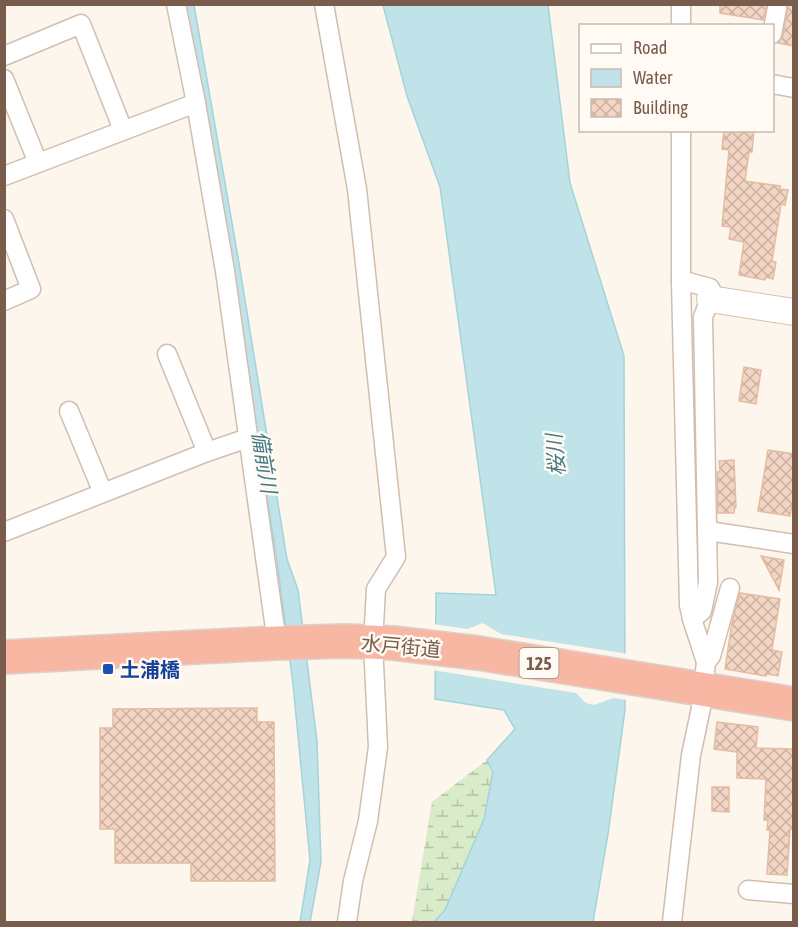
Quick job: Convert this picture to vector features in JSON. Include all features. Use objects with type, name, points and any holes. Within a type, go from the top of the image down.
[{"type":"highway","name":"水戸街道","points":[[4,657],[291,642],[383,643],[698,679],[794,704]]},
{"type":"street","points":[[176,4],[196,103],[225,271],[248,438],[291,642]]},
{"type":"street","points":[[324,4],[357,189],[396,557],[376,589],[383,643],[378,747],[368,821],[353,881],[347,922]]},
{"type":"street","points":[[681,4],[681,24]]},
{"type":"street","points":[[774,24],[777,8]]},
{"type":"street","points":[[4,56],[81,24],[123,130]]},
{"type":"street","points":[[4,80],[38,164]]},
{"type":"street","points":[[774,84],[794,88]]},
{"type":"street","points":[[4,176],[196,103]]},
{"type":"street","points":[[672,922],[698,679],[689,605],[681,279],[681,132]]},
{"type":"street","points":[[4,219],[31,289],[4,301]]},
{"type":"street","points":[[681,279],[710,288],[713,300],[703,317],[708,582],[702,611],[692,619]]},
{"type":"street","points":[[713,300],[794,312]]},
{"type":"street","points":[[166,354],[207,452]]},
{"type":"street","points":[[69,411],[103,493]]},
{"type":"street","points":[[4,532],[248,438]]},
{"type":"street","points":[[708,531],[794,544]]},
{"type":"street","points":[[698,679],[711,656],[729,588]]},
{"type":"street","points":[[748,890],[794,894]]},
{"type":"green space","points":[[487,760],[493,772],[484,819],[445,910],[434,922],[412,922],[432,802]]},
{"type":"water","name":"備前川","points":[[184,5],[194,5],[287,559],[298,590],[317,741],[321,862],[310,922],[300,922],[310,860],[293,684],[277,561],[230,264]]},
{"type":"water","name":"桜川","points":[[383,5],[548,5],[570,183],[624,356],[625,710],[593,922],[434,922],[445,910],[484,819],[493,772],[487,760],[515,729],[504,710],[435,699],[436,593],[496,595],[440,187],[407,96]]},
{"type":"pier","points":[[483,623],[501,634],[628,654],[628,700],[613,698],[594,705],[586,703],[576,693],[432,670],[433,624],[467,629]]},
{"type":"building","points":[[720,4],[767,4],[763,20],[720,13]]},
{"type":"building","points":[[788,4],[794,4],[794,46],[778,43],[783,36]]},
{"type":"building","points":[[724,132],[754,132],[745,181],[780,186],[780,189],[788,190],[785,205],[781,204],[772,261],[776,262],[773,279],[766,277],[765,280],[739,275],[744,242],[729,239],[731,227],[722,226],[729,150],[722,149]]},
{"type":"building","points":[[744,367],[761,370],[756,404],[739,401]]},
{"type":"building","points":[[768,450],[794,454],[794,495],[790,516],[758,511]]},
{"type":"building","points":[[734,460],[736,507],[734,513],[718,513],[719,461]]},
{"type":"building","points":[[761,556],[784,560],[779,590]]},
{"type":"building","points":[[740,593],[780,599],[772,650],[782,652],[778,676],[725,669],[732,623]]},
{"type":"building","points":[[257,708],[257,722],[274,722],[275,881],[191,881],[191,863],[115,863],[115,829],[100,829],[100,728],[113,728],[113,709]]},
{"type":"building","points":[[717,722],[758,727],[756,748],[793,749],[794,829],[790,829],[787,875],[767,874],[770,830],[767,830],[768,820],[764,820],[766,779],[737,778],[737,752],[714,749]]},
{"type":"building","points":[[712,787],[729,787],[729,812],[712,811]]},
{"type":"place","name":"土浦橋","points":[[108,669]]}]
